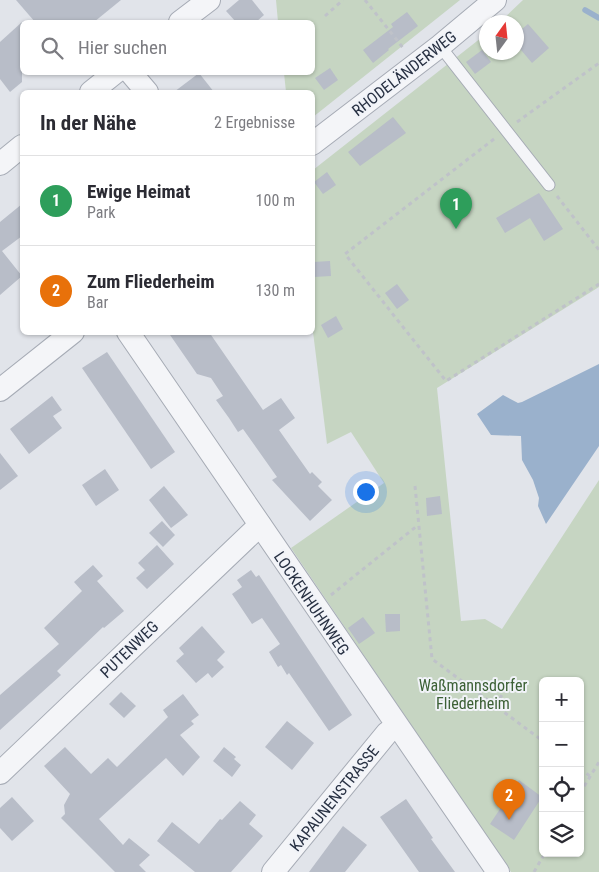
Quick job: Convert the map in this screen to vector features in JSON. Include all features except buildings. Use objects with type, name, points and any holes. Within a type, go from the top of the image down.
[{"type":"street","points":[[183,20],[208,0]]},
{"type":"street","name":"RHODELÄNDERWEG","points":[[315,142],[440,46],[494,0]]},
{"type":"street","points":[[93,90],[112,75]]},
{"type":"street","points":[[133,75],[145,90]]},
{"type":"street","points":[[0,164],[20,148]]},
{"type":"street","points":[[0,390],[69,335]]},
{"type":"street","name":"LOCKENHUHNWEG","points":[[130,335],[498,872]]},
{"type":"street","name":"PUTENWEG","points":[[0,773],[260,525]]},
{"type":"street","name":"KAPAUNENSTRASSE","points":[[272,872],[387,733],[397,726]]},
{"type":"lane","points":[[440,46],[548,185]]},
{"type":"path","points":[[324,16],[342,0]]},
{"type":"path","points":[[365,0],[404,50]]},
{"type":"path","points":[[599,63],[505,130],[344,254],[446,381],[599,284]]},
{"type":"path","points":[[548,185],[599,250]]},
{"type":"path","points":[[415,486],[432,659],[539,738]]},
{"type":"path","points":[[324,600],[419,525]]},
{"type":"path","points":[[494,705],[512,681]]},
{"type":"path","points":[[584,787],[599,762]]},
{"type":"path","points":[[584,772],[590,776]]},
{"type":"path","points":[[534,872],[543,857]]},
{"type":"green space","points":[[276,0],[460,0],[315,115],[315,90],[286,90],[284,75],[315,75],[315,20],[278,20]]},
{"type":"green space","name":"Waßmannsdorfer Fliederheim","points":[[523,0],[599,0],[599,287],[437,388],[461,621],[485,619],[502,629],[599,480],[599,872],[511,872],[291,548],[384,483],[351,432],[327,444],[313,335],[315,335],[315,168],[479,40],[479,60],[524,60],[524,15],[507,15]]},
{"type":"water","points":[[599,364],[599,446],[546,524],[538,506],[539,498],[533,480],[522,460],[521,436],[491,435],[477,414],[503,395],[518,403],[522,402]]},
{"type":"waterway","points":[[585,10],[599,18]]},
{"type":"place","name":"Ewige Heimat","points":[[456,229]]},
{"type":"place","name":"Zum Fliederheim","points":[[509,820]]}]
